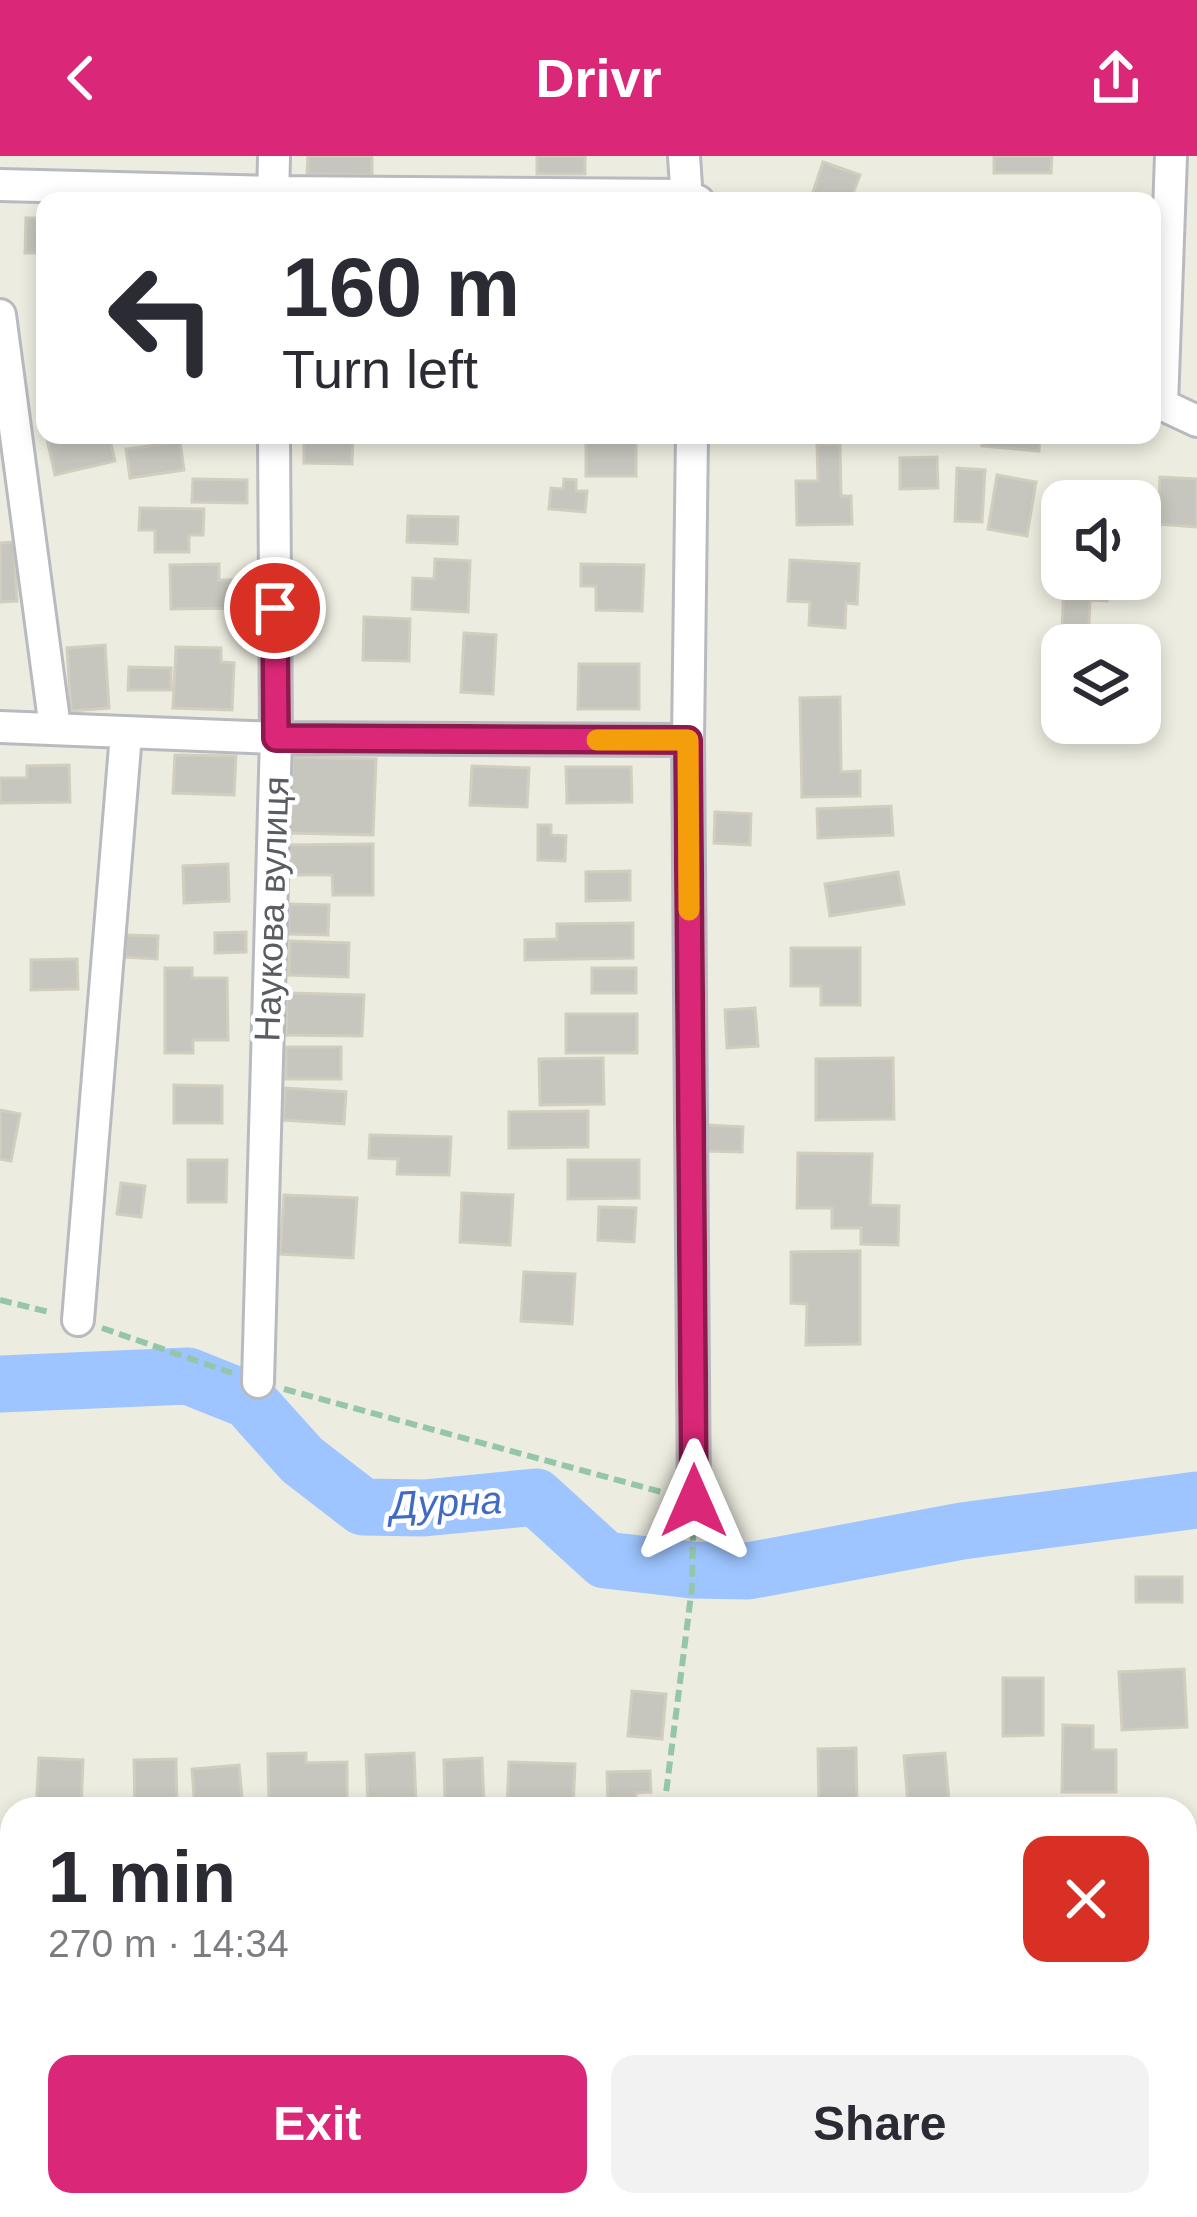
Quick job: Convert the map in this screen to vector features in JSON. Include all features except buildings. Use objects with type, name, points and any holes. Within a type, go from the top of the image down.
[{"type":"street","points":[[273,192],[274,156]]},
{"type":"street","points":[[684,156],[689,192]]},
{"type":"street","points":[[1161,332],[1171,156]]},
{"type":"street","points":[[0,185],[159,192]]},
{"type":"street","points":[[0,314],[56,728]]},
{"type":"street","points":[[1161,404],[1197,421]]},
{"type":"street","name":"Наукова вулиця","points":[[258,1382],[276,738],[274,444]]},
{"type":"street","points":[[692,444],[688,740],[694,1501]]},
{"type":"street","points":[[0,727],[276,738],[688,740]]},
{"type":"street","points":[[77,1319],[126,734]]},
{"type":"path","points":[[0,1300],[77,1319],[258,1382],[694,1501]]},
{"type":"path","points":[[666,1797],[692,1553]]},
{"type":"waterway","name":"Дурна","points":[[0,1384],[188,1376],[248,1400],[302,1460],[363,1507],[424,1508],[536,1497],[605,1560],[692,1570],[748,1571],[962,1531],[1197,1500]]},
{"type":"slow traffic","points":[[597,740],[688,740],[689,910]]},
{"type":"route","points":[[275,608],[276,738],[688,740],[694,1501]]}]
